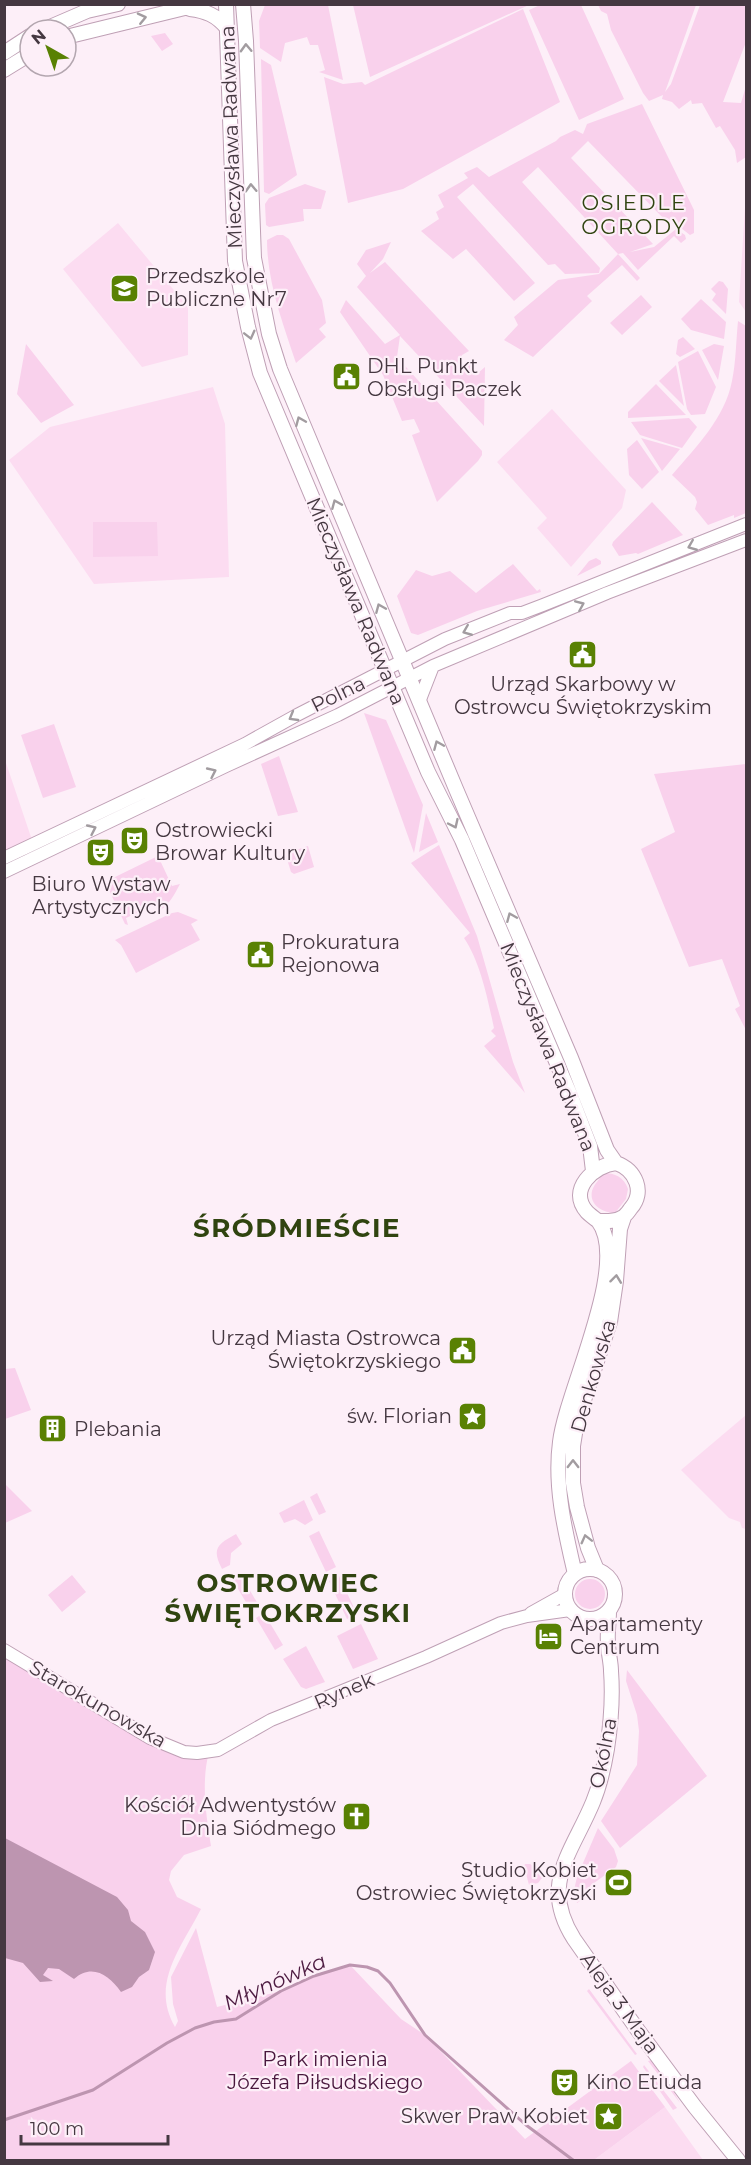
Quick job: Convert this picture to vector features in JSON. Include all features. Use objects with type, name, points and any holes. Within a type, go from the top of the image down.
[{"type":"main road","points":[[71,18],[87,11],[118,4]]},
{"type":"main road","points":[[78,34],[201,4]]},
{"type":"main road","name":"Mieczysława Radwana","points":[[226,4],[233,236],[238,282],[260,373],[428,772],[462,840],[570,1094],[590,1146],[594,1163],[593,1171]]},
{"type":"main road","name":"Mieczysława Radwana","points":[[243,4],[254,258],[269,334],[290,395],[572,1058],[607,1150],[616,1163]]},
{"type":"main road","points":[[185,8],[207,11],[227,28]]},
{"type":"main road","points":[[4,53],[18,44]]},
{"type":"main road","points":[[4,70],[18,61]]},
{"type":"main road","points":[[616,1163],[631,1173],[638,1187],[637,1199],[624,1217],[613,1221],[598,1221],[586,1212],[582,1205],[580,1195],[582,1185],[593,1171],[616,1163]]},
{"type":"main road","name":"Denkowska","points":[[597,1570],[590,1554],[577,1507],[573,1483],[573,1446],[578,1421],[610,1322],[620,1229],[624,1217]]},
{"type":"main road","name":"Denkowska","points":[[575,1574],[560,1497],[559,1445],[570,1396],[590,1345],[602,1293],[607,1250],[605,1233],[598,1221]]},
{"type":"main road","points":[[586,1619],[595,1619],[609,1611],[613,1605],[615,1591],[609,1578],[597,1570],[585,1569],[575,1574],[565,1594],[570,1610],[576,1616],[594,1624],[608,1642]]},
{"type":"main road","name":"Okólna","points":[[558,1893],[564,1864],[593,1803],[604,1767],[612,1706],[608,1642],[609,1611]]},
{"type":"main road","name":"Aleja 3 Maja","points":[[558,1893],[562,1916],[574,1939],[694,2107],[728,2160]]},
{"type":"main road","name":"Aleja 3 Maja","points":[[694,2107],[738,2160]]},
{"type":"street","name":"Polna","points":[[4,858],[245,744],[455,635],[510,613],[522,613],[747,524]]},
{"type":"street","name":"Polna","points":[[4,872],[285,740],[433,666],[607,593],[747,540]]},
{"type":"street","points":[[419,702],[433,666]]},
{"type":"street","points":[[527,1616],[565,1594]]},
{"type":"street","points":[[527,1616],[570,1610]]},
{"type":"street","name":"Rynek","points":[[292,1713],[501,1623],[527,1616]]},
{"type":"street","name":"Starokunowska","points":[[4,1650],[150,1738],[184,1752],[219,1750],[271,1720],[292,1713]]},
{"type":"shaded area","points":[[746,192],[746,312],[739,302]]},
{"type":"shaded area","name":"Przedszkole Publiczne Nr7","points":[[118,223],[188,307],[188,355],[142,367],[63,269]]},
{"type":"shaded area","points":[[213,387],[225,424],[229,577],[94,584],[9,460],[50,427]]},
{"type":"shaded area","points":[[552,409],[626,490],[622,508],[571,567],[537,528],[547,518],[497,462]]},
{"type":"shaded area","points":[[4,757],[33,843],[4,858]]},
{"type":"shaded area","points":[[746,1415],[746,1529],[742,1528],[740,1522],[729,1518],[681,1470]]},
{"type":"shaded area","points":[[5,1838],[117,1897],[128,1910],[131,1921],[145,1932],[155,1952],[149,1970],[139,1977],[132,1987],[121,1992],[106,1976],[100,1973],[87,1972],[74,1979],[59,1969],[48,1968],[43,1975],[53,1981],[40,1982],[23,1963],[5,1958]]},
{"type":"shaded area","points":[[665,2107],[703,2160],[594,2160]]},
{"type":"green space","points":[[353,4],[529,5],[370,77]]},
{"type":"green space","points":[[265,5],[328,5],[343,80],[319,72],[325,70],[318,45],[310,45],[307,37],[285,43],[281,62],[260,48],[259,21]]},
{"type":"green space","points":[[540,5],[581,5],[624,99],[579,120],[529,10]]},
{"type":"green space","points":[[598,5],[696,5],[665,92],[671,84],[700,5],[746,5],[746,42],[723,102],[741,103],[746,86],[746,157],[737,163],[735,150],[720,126],[716,128],[702,103],[692,104],[691,100],[679,109],[672,102],[662,99],[663,95],[649,101],[611,30],[607,14],[601,11]]},
{"type":"green space","points":[[523,9],[560,102],[403,189],[348,203],[324,77],[343,84],[362,82],[365,85]]},
{"type":"green space","points":[[165,33],[173,44],[162,51],[151,36]]},
{"type":"green space","points":[[261,59],[271,65],[297,175],[269,194],[264,192]]},
{"type":"green space","points":[[642,104],[694,210],[694,233],[690,235],[672,221],[664,219],[588,141],[571,158],[653,244],[630,252],[654,247],[676,229],[685,235],[686,239],[681,243],[674,236],[638,270],[623,253],[618,254],[538,167],[522,182],[600,268],[599,273],[565,274],[555,264],[548,265],[473,184],[457,197],[535,283],[514,301],[466,249],[453,259],[421,231],[439,219],[436,212],[444,207],[438,195],[468,178],[464,173],[477,167],[489,177],[575,130],[583,134],[587,124]]},
{"type":"green space","points":[[305,184],[326,191],[321,209],[303,209],[304,221],[269,227],[266,225],[265,204],[269,198]]},
{"type":"green space","points":[[283,235],[289,239],[322,300],[326,323],[319,329],[326,337],[296,363],[277,303],[270,271],[267,240]]},
{"type":"green space","points":[[391,242],[383,259],[370,273],[385,262],[469,351],[462,355],[461,361],[464,365],[468,362],[478,373],[485,367],[484,426],[400,336],[397,357],[482,451],[478,461],[437,502],[412,435],[420,432],[414,419],[402,421],[383,375],[340,312],[346,300],[385,344],[400,335],[357,287],[366,276],[357,264],[366,250]]},
{"type":"green space","points":[[618,254],[640,278],[637,281],[622,265],[587,296],[592,301],[533,357],[504,340],[518,325],[514,317],[558,280],[599,274]]},
{"type":"green space","points":[[719,281],[723,282],[728,289],[726,314],[712,300],[716,294],[711,289]]},
{"type":"green space","points":[[641,295],[652,307],[622,335],[610,323]]},
{"type":"green space","points":[[701,299],[726,322],[724,339],[691,330],[681,319]]},
{"type":"green space","points":[[738,321],[746,326],[746,513],[708,525],[695,509],[697,502],[695,497],[672,475],[700,443],[723,407],[733,374]]},
{"type":"green space","points":[[683,337],[695,349],[680,357],[676,354],[678,340]]},
{"type":"green space","points":[[26,344],[74,405],[41,423],[17,394]]},
{"type":"green space","points":[[714,344],[724,346],[718,380],[702,350]]},
{"type":"green space","points":[[698,351],[716,387],[705,414],[691,415],[687,409],[678,362]]},
{"type":"green space","points":[[676,365],[684,406],[659,381]]},
{"type":"green space","points":[[656,384],[686,415],[628,418],[628,412]]},
{"type":"green space","points":[[689,418],[697,427],[682,448],[640,435],[631,422]]},
{"type":"green space","points":[[641,438],[680,449],[662,471]]},
{"type":"green space","points":[[637,440],[659,472],[642,489],[629,475],[627,449]]},
{"type":"green space","points":[[652,502],[683,535],[638,554],[619,556],[612,545],[613,542]]},
{"type":"green space","points":[[93,522],[157,522],[158,556],[93,557]]},
{"type":"green space","points":[[596,558],[601,561],[601,564],[577,576],[589,561]]},
{"type":"green space","points":[[513,564],[537,591],[540,589],[541,592],[477,611],[418,635],[411,633],[397,596],[416,570],[432,576],[450,571],[476,593]]},
{"type":"green space","points":[[364,713],[386,720],[423,805],[414,853]]},
{"type":"green space","points":[[54,724],[76,787],[43,798],[21,735]]},
{"type":"green space","points":[[279,756],[298,812],[278,816],[261,764]]},
{"type":"green space","points":[[746,764],[746,1030],[735,1009],[740,1006],[722,959],[689,967],[641,849],[675,832],[654,774]]},
{"type":"green space","points":[[426,813],[438,842],[419,852]]},
{"type":"green space","points":[[439,845],[477,936],[513,1062],[525,1093],[484,1046],[496,1036],[491,1031],[494,1028],[479,969],[464,938],[470,933],[411,863]]},
{"type":"green space","points":[[308,846],[314,867],[294,874],[291,872],[286,856],[290,852]]},
{"type":"green space","points":[[158,856],[172,886],[180,884],[171,899],[159,911],[156,904],[126,918],[128,925],[125,924],[109,890],[109,884],[113,878]]},
{"type":"green space","points":[[178,912],[198,920],[191,924],[200,940],[136,973],[121,945],[115,940]]},
{"type":"green space","points":[[603,1173],[618,1176],[628,1189],[626,1199],[615,1213],[602,1210],[593,1200],[593,1188]]},
{"type":"green space","points":[[15,1368],[31,1410],[5,1419],[5,1369]]},
{"type":"green space","points":[[5,1484],[32,1511],[4,1523]]},
{"type":"green space","points":[[317,1493],[326,1512],[319,1515],[310,1497]]},
{"type":"green space","points":[[304,1500],[313,1520],[305,1525],[295,1519],[284,1523],[279,1513]]},
{"type":"green space","points":[[319,1531],[336,1567],[326,1572],[309,1536]]},
{"type":"green space","points":[[236,1534],[242,1544],[231,1553],[230,1565],[222,1569],[217,1556],[218,1547]]},
{"type":"green space","points":[[239,1572],[258,1604],[250,1609],[231,1577]]},
{"type":"green space","points":[[72,1575],[86,1592],[62,1612],[48,1595]]},
{"type":"green space","points":[[339,1576],[357,1614],[347,1619],[329,1581]]},
{"type":"green space","points":[[590,1579],[601,1583],[605,1594],[601,1605],[590,1609],[579,1605],[575,1594],[579,1583]]},
{"type":"green space","points":[[264,1613],[283,1645],[275,1650],[256,1618]]},
{"type":"green space","points":[[361,1624],[378,1659],[353,1669],[337,1636]]},
{"type":"green space","points":[[306,1646],[325,1682],[306,1689],[301,1687],[283,1659]]},
{"type":"green space","name":"Park imienia Józefa Piłsudskiego","points":[[5,1650],[150,1738],[209,1752],[205,1787],[211,1846],[184,1855],[171,1871],[169,1880],[177,1897],[201,1909],[177,1952],[167,1981],[168,2011],[175,2027],[178,2021],[173,2004],[171,1977],[196,1928],[217,2007],[281,1991],[314,1976],[350,1965],[401,2019],[425,2035],[525,2139],[631,2061],[665,2107],[594,2160],[5,2160]]},
{"type":"green space","points":[[627,1670],[707,1776],[620,1848],[601,1821],[637,1765],[639,1731],[637,1715],[626,1681]]},
{"type":"green space","points":[[598,1828],[614,1849],[618,1861],[616,1867],[590,1886],[590,1894],[577,1903],[574,1890],[577,1877]]},
{"type":"green space","points":[[525,1864],[530,1864],[546,1873],[538,1883],[529,1885]]},
{"type":"green space","points":[[589,1989],[637,2054],[635,2055],[587,1991]]},
{"type":"green space","points":[[652,2060],[666,2078],[680,2103],[648,2061]]},
{"type":"green space","points":[[644,2065],[677,2108],[673,2110],[643,2067]]},
{"type":"waterway","name":"Młynówka","points":[[4,2120],[93,2090],[195,2028],[236,2019],[281,1991],[314,1976],[350,1965],[378,1971],[390,1983],[425,2035],[526,2125],[573,2160]]},
{"type":"place","name":"Przedszkole Publiczne Nr7","points":[[125,288]]},
{"type":"place","name":"DHL Punkt Obsługi Paczek","points":[[346,377]]},
{"type":"place","name":"Urząd Skarbowy w Ostrowcu Świętokrzyskim","points":[[583,654]]},
{"type":"place","name":"Ostrowiecki Browar Kultury","points":[[134,841]]},
{"type":"place","name":"Biuro Wystaw Artystycznych","points":[[101,853]]},
{"type":"place","name":"Prokuratura Rejonowa","points":[[260,954]]},
{"type":"place","name":"Urząd Miasta Ostrowca Świętokrzyskiego","points":[[462,1350]]},
{"type":"place","name":"św. Florian","points":[[473,1416]]},
{"type":"place","name":"Plebania","points":[[53,1429]]},
{"type":"place","name":"Apartamenty Centrum","points":[[549,1636]]},
{"type":"place","name":"Kościół Adwentystów Dnia Siódmego","points":[[357,1817]]},
{"type":"place","name":"Studio Kobiet Ostrowiec Świętokrzyski","points":[[618,1882]]},
{"type":"place","name":"Kino Etiuda","points":[[565,2082]]},
{"type":"place","name":"Skwer Praw Kobiet","points":[[609,2116]]},
{"type":"district","name":"OSIEDLE OGRODY","points":[[634,215]]},
{"type":"district","name":"ŚRÓDMIEŚCIE","points":[[297,1228]]},
{"type":"district","name":"OSTROWIEC ŚWIĘTOKRZYSKI","points":[[288,1598]]}]
